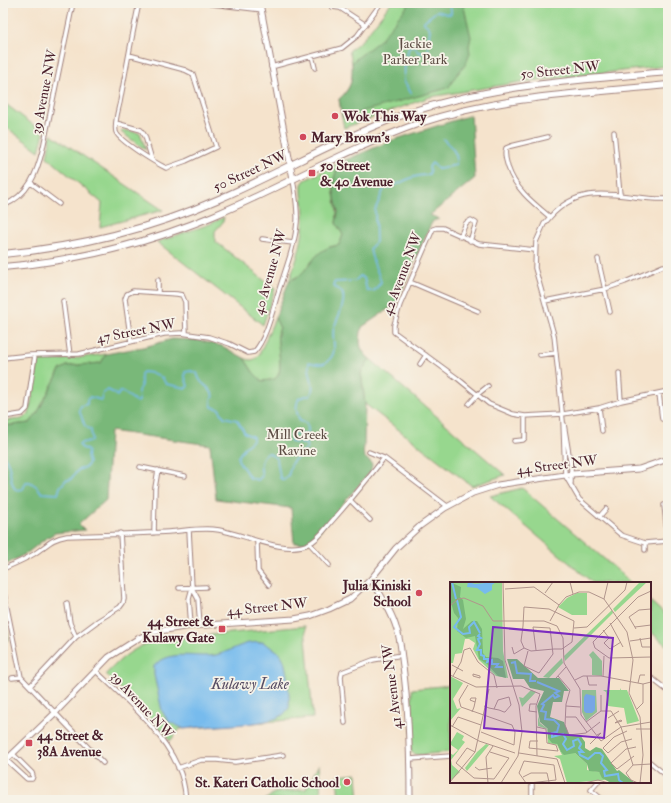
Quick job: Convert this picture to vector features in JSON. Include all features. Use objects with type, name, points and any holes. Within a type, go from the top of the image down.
[{"type":"main road","name":"50 Street NW","points":[[3,254],[63,246],[133,229],[173,217],[219,199],[372,127],[440,103],[462,97],[510,88],[668,72]]},
{"type":"main road","name":"50 Street NW","points":[[3,267],[56,261],[107,250],[155,237],[213,216],[348,152],[396,132],[472,109],[544,97],[668,86]]},
{"type":"street","name":"39 Avenue NW","points":[[3,206],[18,197],[31,183],[38,169],[44,148],[73,3]]},
{"type":"street","points":[[129,55],[185,70],[193,74],[216,147],[186,161],[166,168],[152,161],[126,143],[116,132],[116,123],[129,55],[139,3]]},
{"type":"street","points":[[210,3],[261,6]]},
{"type":"street","points":[[271,67],[342,48],[357,36],[381,3]]},
{"type":"street","name":"40 Avenue NW","points":[[251,353],[256,350],[268,324],[293,243],[297,222],[291,165],[271,67],[261,6]]},
{"type":"street","points":[[332,7],[340,8],[366,25]]},
{"type":"street","points":[[312,56],[315,68]]},
{"type":"street","points":[[116,123],[142,130],[152,161]]},
{"type":"street","points":[[614,132],[620,195]]},
{"type":"street","points":[[548,137],[506,148],[505,156],[514,181],[527,197],[550,218]]},
{"type":"street","points":[[31,183],[58,204]]},
{"type":"street","points":[[664,505],[668,541],[645,543],[621,535],[579,500],[570,483],[566,475],[563,414],[554,335],[535,268],[535,250],[539,233],[544,224],[568,202],[595,194],[620,195],[644,199],[668,199]]},
{"type":"street","points":[[470,241],[476,223],[471,220],[466,223],[460,237],[470,241],[489,246],[535,250]]},
{"type":"street","name":"42 Avenue NW","points":[[426,355],[394,332],[394,325],[400,305],[430,232],[436,228],[442,228],[460,237]]},
{"type":"street","points":[[262,239],[293,243]]},
{"type":"street","points":[[598,259],[610,312]]},
{"type":"street","points":[[662,261],[663,266]]},
{"type":"street","points":[[544,301],[605,289],[663,266],[668,267]]},
{"type":"street","points":[[158,280],[158,292]]},
{"type":"street","points":[[410,282],[478,311]]},
{"type":"street","points":[[131,342],[125,301],[127,294],[133,291],[158,292],[183,296],[185,302],[186,333]]},
{"type":"street","points":[[63,301],[70,355]]},
{"type":"street","name":"47 Street NW","points":[[3,357],[70,355],[94,351],[164,334],[186,333],[214,338],[251,353]]},
{"type":"street","points":[[540,355],[556,353]]},
{"type":"street","points":[[3,417],[22,414],[28,407],[35,355]]},
{"type":"street","points":[[420,364],[426,355],[489,404],[513,414],[525,416],[563,414],[599,408],[621,401],[668,392]]},
{"type":"street","points":[[619,373],[621,401]]},
{"type":"street","points":[[469,404],[488,386]]},
{"type":"street","points":[[659,393],[662,419]]},
{"type":"street","points":[[599,408],[602,431]]},
{"type":"street","points":[[514,441],[523,440],[525,438],[525,416]]},
{"type":"street","points":[[563,421],[572,474],[570,483]]},
{"type":"street","points":[[370,452],[384,458],[447,506]]},
{"type":"street","points":[[3,569],[18,563],[56,538],[120,533],[204,528],[292,548],[302,547],[310,544],[318,536],[384,458]]},
{"type":"street","name":"44 Street NW","points":[[13,754],[32,773],[32,778],[30,780],[4,760],[13,754],[55,713],[109,657],[139,638],[153,632],[191,626],[294,619],[310,616],[350,599],[371,579],[396,548],[420,526],[447,506],[473,493],[498,485],[572,474],[638,469],[668,459]]},
{"type":"street","points":[[140,467],[185,476]]},
{"type":"street","points":[[154,532],[155,488],[158,470]]},
{"type":"street","points":[[350,500],[370,520]]},
{"type":"street","points":[[599,517],[606,510]]},
{"type":"street","points":[[189,530],[192,588],[189,600],[191,626]]},
{"type":"street","points":[[30,686],[76,636],[120,607],[123,603],[120,533]]},
{"type":"street","points":[[257,541],[258,572],[269,584]]},
{"type":"street","points":[[645,543],[645,550]]},
{"type":"street","points":[[310,544],[329,565]]},
{"type":"street","name":"41 Avenue NW","points":[[371,579],[383,598],[397,628],[402,655],[408,700],[410,800]]},
{"type":"street","points":[[179,588],[206,587]]},
{"type":"street","points":[[3,588],[21,677],[103,763]]},
{"type":"street","points":[[192,588],[198,598],[200,625]]},
{"type":"street","points":[[67,604],[72,627],[76,636]]},
{"type":"street","points":[[345,723],[340,674],[373,660],[402,655]]},
{"type":"street","name":"39 Avenue NW","points":[[96,671],[139,714],[164,743],[178,768],[185,791],[186,800]]},
{"type":"street","points":[[12,678],[21,677]]},
{"type":"street","points":[[651,678],[668,691]]},
{"type":"street","points":[[178,768],[201,760],[236,762],[283,755]]},
{"type":"street","points":[[410,759],[450,756]]},
{"type":"street","points":[[651,763],[667,776],[668,775]]},
{"type":"street","points":[[532,783],[532,800]]},
{"type":"street","points":[[597,783],[591,790],[603,800]]},
{"type":"green space","name":"Jackie Parker Park","points":[[391,3],[668,3],[668,66],[521,82],[430,97],[344,128],[339,99],[351,83],[353,71],[349,51],[363,39]]},
{"type":"green space","points":[[410,3],[463,3],[471,37],[469,46],[470,53],[466,64],[449,87],[342,117],[339,99],[347,91],[351,82],[352,62],[379,41]]},
{"type":"green space","points":[[3,102],[44,133],[39,151],[3,125]]},
{"type":"green space","name":"Mill Creek Ravine","points":[[471,115],[475,178],[430,215],[439,219],[433,221],[430,226],[396,304],[362,327],[360,345],[363,352],[370,359],[361,372],[365,404],[363,454],[365,458],[371,462],[371,471],[311,541],[307,543],[294,543],[291,508],[216,499],[210,445],[110,431],[106,500],[79,524],[85,530],[55,533],[27,553],[3,566],[3,426],[30,423],[39,410],[60,370],[67,366],[101,363],[106,354],[148,346],[172,339],[197,340],[222,346],[244,358],[253,372],[262,381],[276,378],[280,368],[278,332],[280,328],[275,318],[289,281],[301,274],[317,255],[325,249],[339,245],[343,235],[336,223],[338,212],[334,193],[334,178],[339,163],[390,141]]},
{"type":"green space","points":[[123,130],[140,133],[146,150],[121,132]]},
{"type":"green space","points":[[51,134],[163,210],[100,227],[102,203],[47,157]]},
{"type":"green space","points":[[339,163],[335,178],[334,194],[337,212],[336,223],[343,235],[339,245],[329,247],[311,262],[302,274],[289,281],[303,232],[304,215],[302,184],[305,180]]},
{"type":"green space","points":[[224,217],[223,222],[215,231],[215,241],[275,289],[263,325],[157,242],[210,224]]},
{"type":"green space","points":[[275,318],[280,328],[278,332],[280,362],[279,373],[274,379],[262,381],[253,372],[244,358],[252,360],[259,355]]},
{"type":"green space","points":[[106,354],[101,363],[67,366],[60,370],[39,410],[30,423],[3,426],[3,421],[22,419],[29,414],[39,360],[69,359]]},
{"type":"green space","points":[[370,359],[505,475],[472,486],[365,404],[361,372]]},
{"type":"green space","points":[[522,488],[630,582],[592,582],[490,496]]},
{"type":"green space","points":[[651,602],[668,617],[668,647],[651,632]]},
{"type":"green space","points":[[3,608],[9,639],[3,644]]},
{"type":"green space","points":[[305,626],[313,718],[180,729],[170,741],[155,723],[106,674],[129,653],[141,646],[157,640]]},
{"type":"green space","points":[[450,685],[450,752],[417,755],[411,752],[412,689]]},
{"type":"green space","points":[[319,764],[321,800],[265,800],[274,793],[306,789]]},
{"type":"green space","points":[[357,774],[359,800],[339,800],[337,776]]},
{"type":"water","name":"Kulawy Lake","points":[[263,642],[279,653],[285,664],[288,680],[289,708],[283,715],[275,719],[253,723],[184,729],[168,721],[162,711],[154,675],[154,666],[168,657],[184,655],[216,655],[247,643]]},
{"type":"waterway","points":[[411,93],[404,81],[405,64],[409,47],[414,45],[418,52],[429,54],[428,45],[430,30],[424,21],[437,11],[451,14],[448,3]]},
{"type":"waterway","points":[[335,325],[343,303],[343,294],[333,285],[335,282],[355,281],[360,276],[364,278],[367,291],[374,291],[381,282],[370,248],[376,242],[375,210],[384,189],[410,178],[428,175],[430,172],[429,167],[432,163],[439,169],[455,165],[457,158],[456,154],[443,139]]},
{"type":"waterway","points":[[3,455],[10,469],[13,486],[16,490],[23,489],[26,482],[30,482],[42,493],[58,494],[60,487],[66,480],[70,480],[78,470],[86,467],[89,463],[87,457],[88,451],[79,444],[92,440],[91,430],[85,426],[79,410],[81,406],[87,404],[87,400],[90,397],[101,400],[103,393],[108,390],[117,396],[120,392],[123,392],[137,402],[139,401],[138,391],[141,385],[141,374],[143,372],[157,375],[162,378],[166,384],[186,388],[188,386],[185,372],[191,371],[197,373],[201,381],[211,392],[213,396],[211,400],[212,407],[219,409],[224,417],[237,420],[245,433],[253,437],[253,440],[244,448],[238,457],[238,460],[250,478],[258,480],[262,476],[261,462],[265,454],[269,453],[277,459],[280,478],[284,480],[288,476],[292,462],[307,448],[306,444],[291,441],[291,436],[293,434],[304,435],[308,432],[306,423],[300,421],[297,406],[299,398],[310,396],[312,392],[313,388],[309,371],[309,362],[322,364],[330,359],[334,350],[334,327]]},
{"type":"waterway","points":[[3,509],[6,513],[3,523]]},
{"type":"place","name":"Wok This Way","points":[[335,116]]},
{"type":"place","name":"Mary Brown's","points":[[303,137]]},
{"type":"place","name":"50 Street & 40 Avenue","points":[[312,173]]},
{"type":"place","name":"Julia Kiniski School","points":[[419,593]]},
{"type":"place","name":"44 Street & Kulawy Gate","points":[[222,629]]},
{"type":"place","name":"44 Street & 38A Avenue","points":[[29,743]]},
{"type":"place","name":"St. Kateri Catholic School","points":[[347,782]]}]
